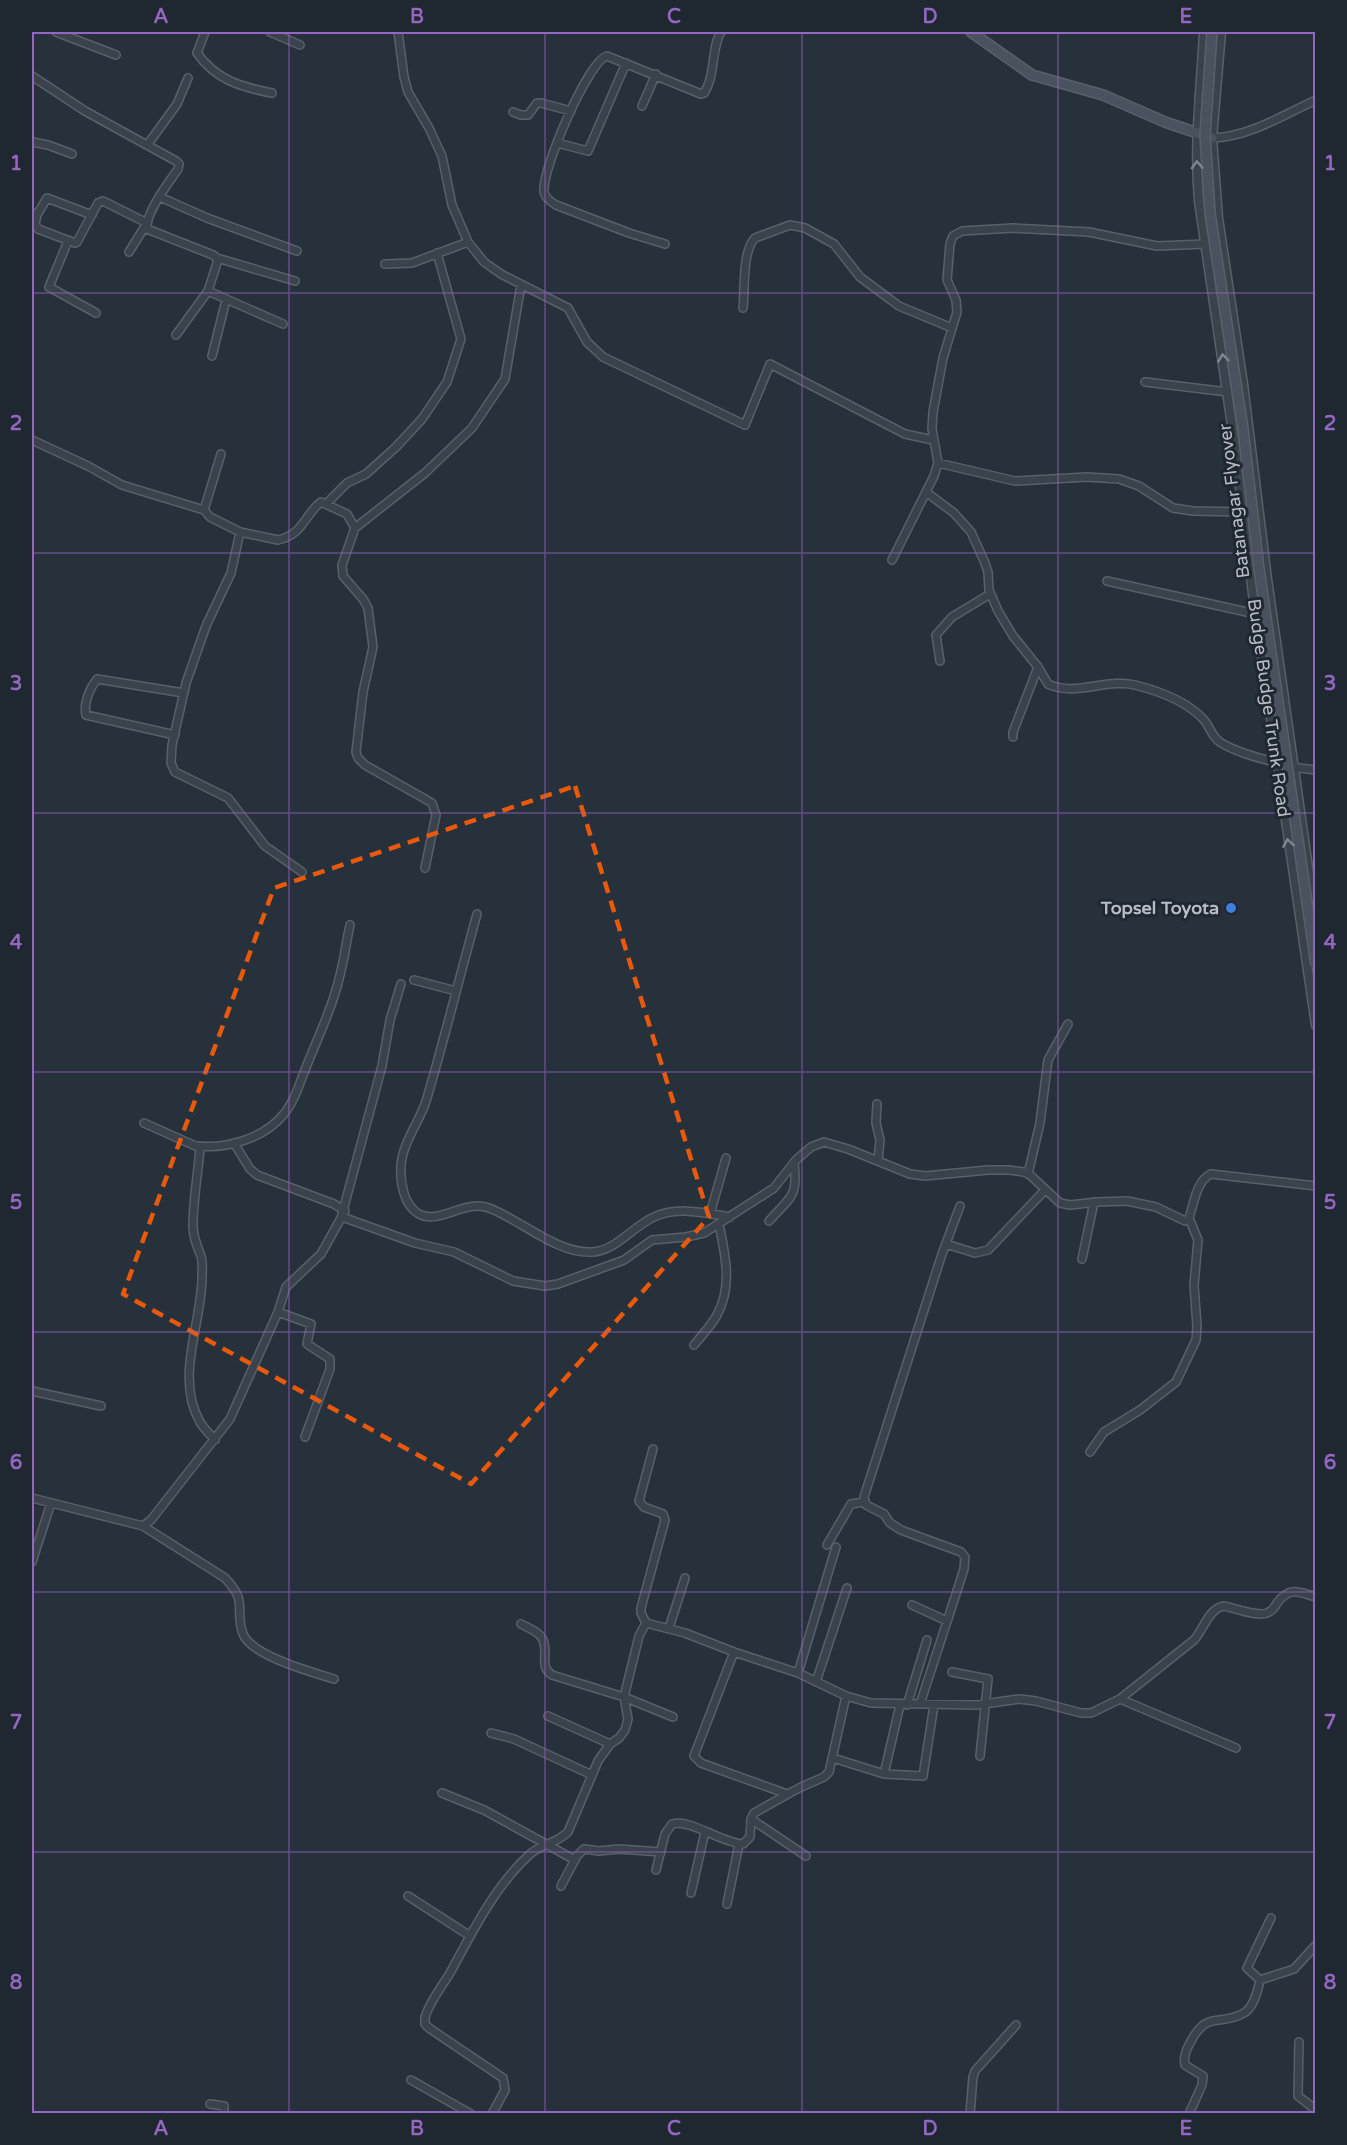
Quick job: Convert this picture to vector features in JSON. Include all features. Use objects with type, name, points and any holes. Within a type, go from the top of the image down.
[{"type":"main road","points":[[971,32],[1032,75],[1103,95],[1165,122],[1212,138]]},
{"type":"main road","name":"Batanagar Flyover","points":[[1212,32],[1205,135],[1210,213],[1243,429],[1261,580],[1316,965]]},
{"type":"street","points":[[56,32],[116,55]]},
{"type":"street","points":[[205,32],[197,53],[217,74],[244,87],[272,93]]},
{"type":"street","points":[[270,32],[300,45]]},
{"type":"street","points":[[398,32],[408,92],[442,156],[452,205],[468,242],[484,262],[501,274],[568,308],[587,342],[603,357],[745,425],[770,364],[905,434],[933,440]]},
{"type":"street","points":[[665,244],[568,210],[549,201],[545,196],[544,188],[546,173],[588,75],[600,59],[607,56],[701,94],[705,93],[714,68],[717,40],[721,32]]},
{"type":"street","name":"Budge Budge Trunk Road","points":[[1204,32],[1196,164],[1256,614],[1316,1025]]},
{"type":"street","name":"Budge Budge Trunk Road","points":[[1221,32],[1212,138],[1218,218],[1243,384],[1268,590],[1316,924]]},
{"type":"street","points":[[557,143],[588,151],[626,63]]},
{"type":"street","points":[[642,106],[656,75]]},
{"type":"street","points":[[32,76],[85,111],[148,144],[179,164],[129,252]]},
{"type":"street","points":[[148,144],[177,104],[188,78]]},
{"type":"street","points":[[1212,138],[1234,135],[1255,128],[1316,100]]},
{"type":"street","points":[[513,112],[528,115],[537,103],[571,111]]},
{"type":"street","points":[[32,142],[72,154]]},
{"type":"street","points":[[160,197],[207,218],[297,251]]},
{"type":"street","points":[[93,215],[51,198],[45,200],[34,214],[38,229],[68,241],[77,242],[93,215],[98,203],[103,201],[147,223]]},
{"type":"street","points":[[147,223],[147,229],[152,232],[217,258],[295,281]]},
{"type":"street","points":[[743,308],[747,257],[751,242],[755,238],[790,225],[804,228],[834,244],[860,277],[899,306],[952,328]]},
{"type":"street","points":[[892,560],[938,463],[933,440],[933,412],[943,358],[957,305],[947,280],[951,239],[958,232],[1012,228],[1080,231],[1157,246],[1206,244]]},
{"type":"street","points":[[68,241],[49,287],[96,312]]},
{"type":"street","points":[[385,264],[411,263],[468,242]]},
{"type":"street","points":[[327,503],[347,483],[366,474],[396,447],[422,419],[447,382],[461,339],[437,254]]},
{"type":"street","points":[[176,335],[208,291],[217,258]]},
{"type":"street","points":[[425,868],[435,823],[435,809],[432,803],[365,765],[356,752],[363,692],[373,647],[368,608],[343,576],[342,565],[355,528],[424,473],[472,428],[505,379],[521,285]]},
{"type":"street","points":[[208,291],[283,324]]},
{"type":"street","points":[[212,356],[226,300]]},
{"type":"street","points":[[1145,382],[1228,392]]},
{"type":"street","points":[[32,440],[122,485],[204,510],[210,517],[240,532],[278,540],[284,538],[303,526],[321,502],[347,514],[355,528]]},
{"type":"street","points":[[204,510],[221,454]]},
{"type":"street","points":[[938,463],[1015,481],[1087,477],[1119,479],[1139,486],[1173,508],[1193,511],[1243,512]]},
{"type":"street","points":[[926,492],[954,513],[971,532],[985,563],[990,594],[1013,636],[1038,668],[1044,680],[1051,686],[1080,688],[1130,684],[1170,697],[1190,707],[1202,718],[1217,741],[1277,763],[1316,770]]},
{"type":"street","points":[[240,532],[231,573],[206,626],[184,693],[171,763],[173,770],[228,798],[265,846],[302,872]]},
{"type":"street","points":[[1107,581],[1256,614]]},
{"type":"street","points":[[940,661],[936,634],[952,617],[990,594]]},
{"type":"street","points":[[1013,737],[1038,668]]},
{"type":"street","points":[[175,735],[86,714],[85,705],[92,685],[97,679],[184,693]]},
{"type":"street","points":[[477,914],[427,1099],[402,1161],[403,1188],[406,1199],[414,1210],[419,1214],[435,1218],[474,1206],[483,1206],[509,1217],[563,1247],[588,1252],[603,1249],[654,1217],[678,1211],[730,1217]]},
{"type":"street","points":[[144,1124],[199,1146],[219,1147],[262,1131],[284,1115],[293,1099],[332,1003],[350,925]]},
{"type":"street","points":[[414,980],[456,991]]},
{"type":"street","points":[[143,1526],[151,1520],[230,1419],[278,1312],[286,1287],[318,1258],[341,1218],[382,1066],[390,1020],[401,984]]},
{"type":"street","points":[[1028,1174],[1040,1123],[1048,1060],[1068,1024]]},
{"type":"street","points":[[877,1104],[876,1122],[880,1140],[878,1161]]},
{"type":"street","points":[[234,1143],[250,1169],[257,1175],[343,1209],[351,1220]]},
{"type":"street","points":[[341,1218],[415,1243],[454,1252],[513,1281],[544,1286],[558,1284],[624,1260],[652,1240],[704,1233],[774,1188],[794,1163],[811,1147],[824,1143],[848,1149],[910,1174],[925,1176],[1009,1170],[1028,1174],[1060,1203],[1070,1205],[1127,1201],[1156,1207],[1181,1220],[1187,1221],[1190,1218]]},
{"type":"street","points":[[199,1146],[193,1226],[201,1258],[202,1280],[198,1321],[189,1366],[189,1385],[194,1409],[201,1424],[215,1440]]},
{"type":"street","points":[[710,1214],[726,1158]]},
{"type":"street","points":[[769,1221],[794,1193],[796,1183],[794,1163]]},
{"type":"street","points":[[1090,1452],[1104,1432],[1140,1410],[1176,1382],[1196,1340],[1194,1285],[1198,1240],[1190,1218],[1199,1186],[1206,1177],[1211,1174],[1316,1186]]},
{"type":"street","points":[[946,1244],[975,1253],[988,1250],[1045,1190]]},
{"type":"street","points":[[1082,1258],[1094,1202]]},
{"type":"street","points":[[864,1502],[960,1206]]},
{"type":"street","points":[[694,1345],[718,1313],[726,1287],[727,1269],[719,1224]]},
{"type":"street","points":[[278,1312],[311,1324],[307,1344],[330,1359],[330,1369],[305,1437]]},
{"type":"street","points":[[32,1391],[101,1406]]},
{"type":"street","points":[[653,1449],[639,1501],[644,1507],[663,1514],[665,1520],[640,1613],[646,1623],[669,1628],[798,1673],[846,1696],[871,1703],[933,1706],[1019,1700],[1036,1701],[1081,1713],[1091,1713],[1120,1699],[1194,1640],[1200,1634],[1212,1612],[1218,1607],[1224,1606],[1261,1615],[1273,1609],[1282,1596],[1289,1592],[1296,1591],[1316,1597]]},
{"type":"street","points":[[32,1498],[143,1526],[225,1578],[236,1589],[244,1635],[255,1648],[303,1670],[334,1679]]},
{"type":"street","points":[[827,1545],[851,1504],[864,1502],[901,1530],[963,1554],[964,1569],[920,1704]]},
{"type":"street","points":[[32,1562],[51,1503]]},
{"type":"street","points":[[798,1673],[836,1547]]},
{"type":"street","points":[[669,1628],[685,1578]]},
{"type":"street","points":[[816,1682],[847,1588]]},
{"type":"street","points":[[912,1605],[947,1621]]},
{"type":"street","points":[[492,2114],[505,2090],[503,2078],[429,2028],[425,2017],[483,1913],[528,1855],[537,1848],[560,1840],[568,1832],[604,1751],[625,1730],[628,1719],[624,1697],[639,1636],[646,1623]]},
{"type":"street","points":[[521,1624],[542,1638],[544,1665],[547,1672],[624,1697],[673,1717]]},
{"type":"street","points":[[884,1774],[903,1705],[927,1640]]},
{"type":"street","points":[[734,1652],[694,1756],[701,1763],[787,1794]]},
{"type":"street","points":[[952,1672],[988,1679],[980,1756]]},
{"type":"street","points":[[656,1870],[668,1827],[672,1824],[684,1824],[739,1844],[750,1837],[751,1819],[758,1810],[824,1777],[829,1772],[833,1758],[846,1696]]},
{"type":"street","points":[[1120,1699],[1236,1748]]},
{"type":"street","points":[[833,1758],[884,1774],[923,1776],[933,1706]]},
{"type":"street","points":[[548,1716],[610,1744]]},
{"type":"street","points":[[491,1733],[514,1739],[592,1775]]},
{"type":"street","points":[[442,1792],[484,1810],[575,1860]]},
{"type":"street","points":[[751,1819],[806,1856]]},
{"type":"street","points":[[691,1893],[705,1832]]},
{"type":"street","points":[[727,1904],[739,1844]]},
{"type":"street","points":[[561,1886],[581,1851],[588,1848],[599,1851],[661,1852]]},
{"type":"street","points":[[408,1896],[470,1936]]},
{"type":"street","points":[[1260,1980],[1247,1968],[1271,1918]]},
{"type":"street","points":[[1260,1980],[1289,1971],[1316,1945]]},
{"type":"street","points":[[1189,2114],[1203,2080],[1201,2074],[1185,2065],[1185,2055],[1191,2041],[1204,2022],[1237,2016],[1248,2010],[1260,1980]]},
{"type":"street","points":[[970,2114],[975,2072],[1016,2025]]},
{"type":"street","points":[[1299,2042],[1298,2096],[1316,2110]]},
{"type":"street","points":[[411,2080],[471,2114]]},
{"type":"street","points":[[210,2104],[224,2106],[224,2114]]},
{"type":"highlighted area","points":[[575,786],[709,1217],[471,1484],[123,1294],[274,888]]},
{"type":"place","name":"Topsel Toyota","points":[[1231,908]]}]
